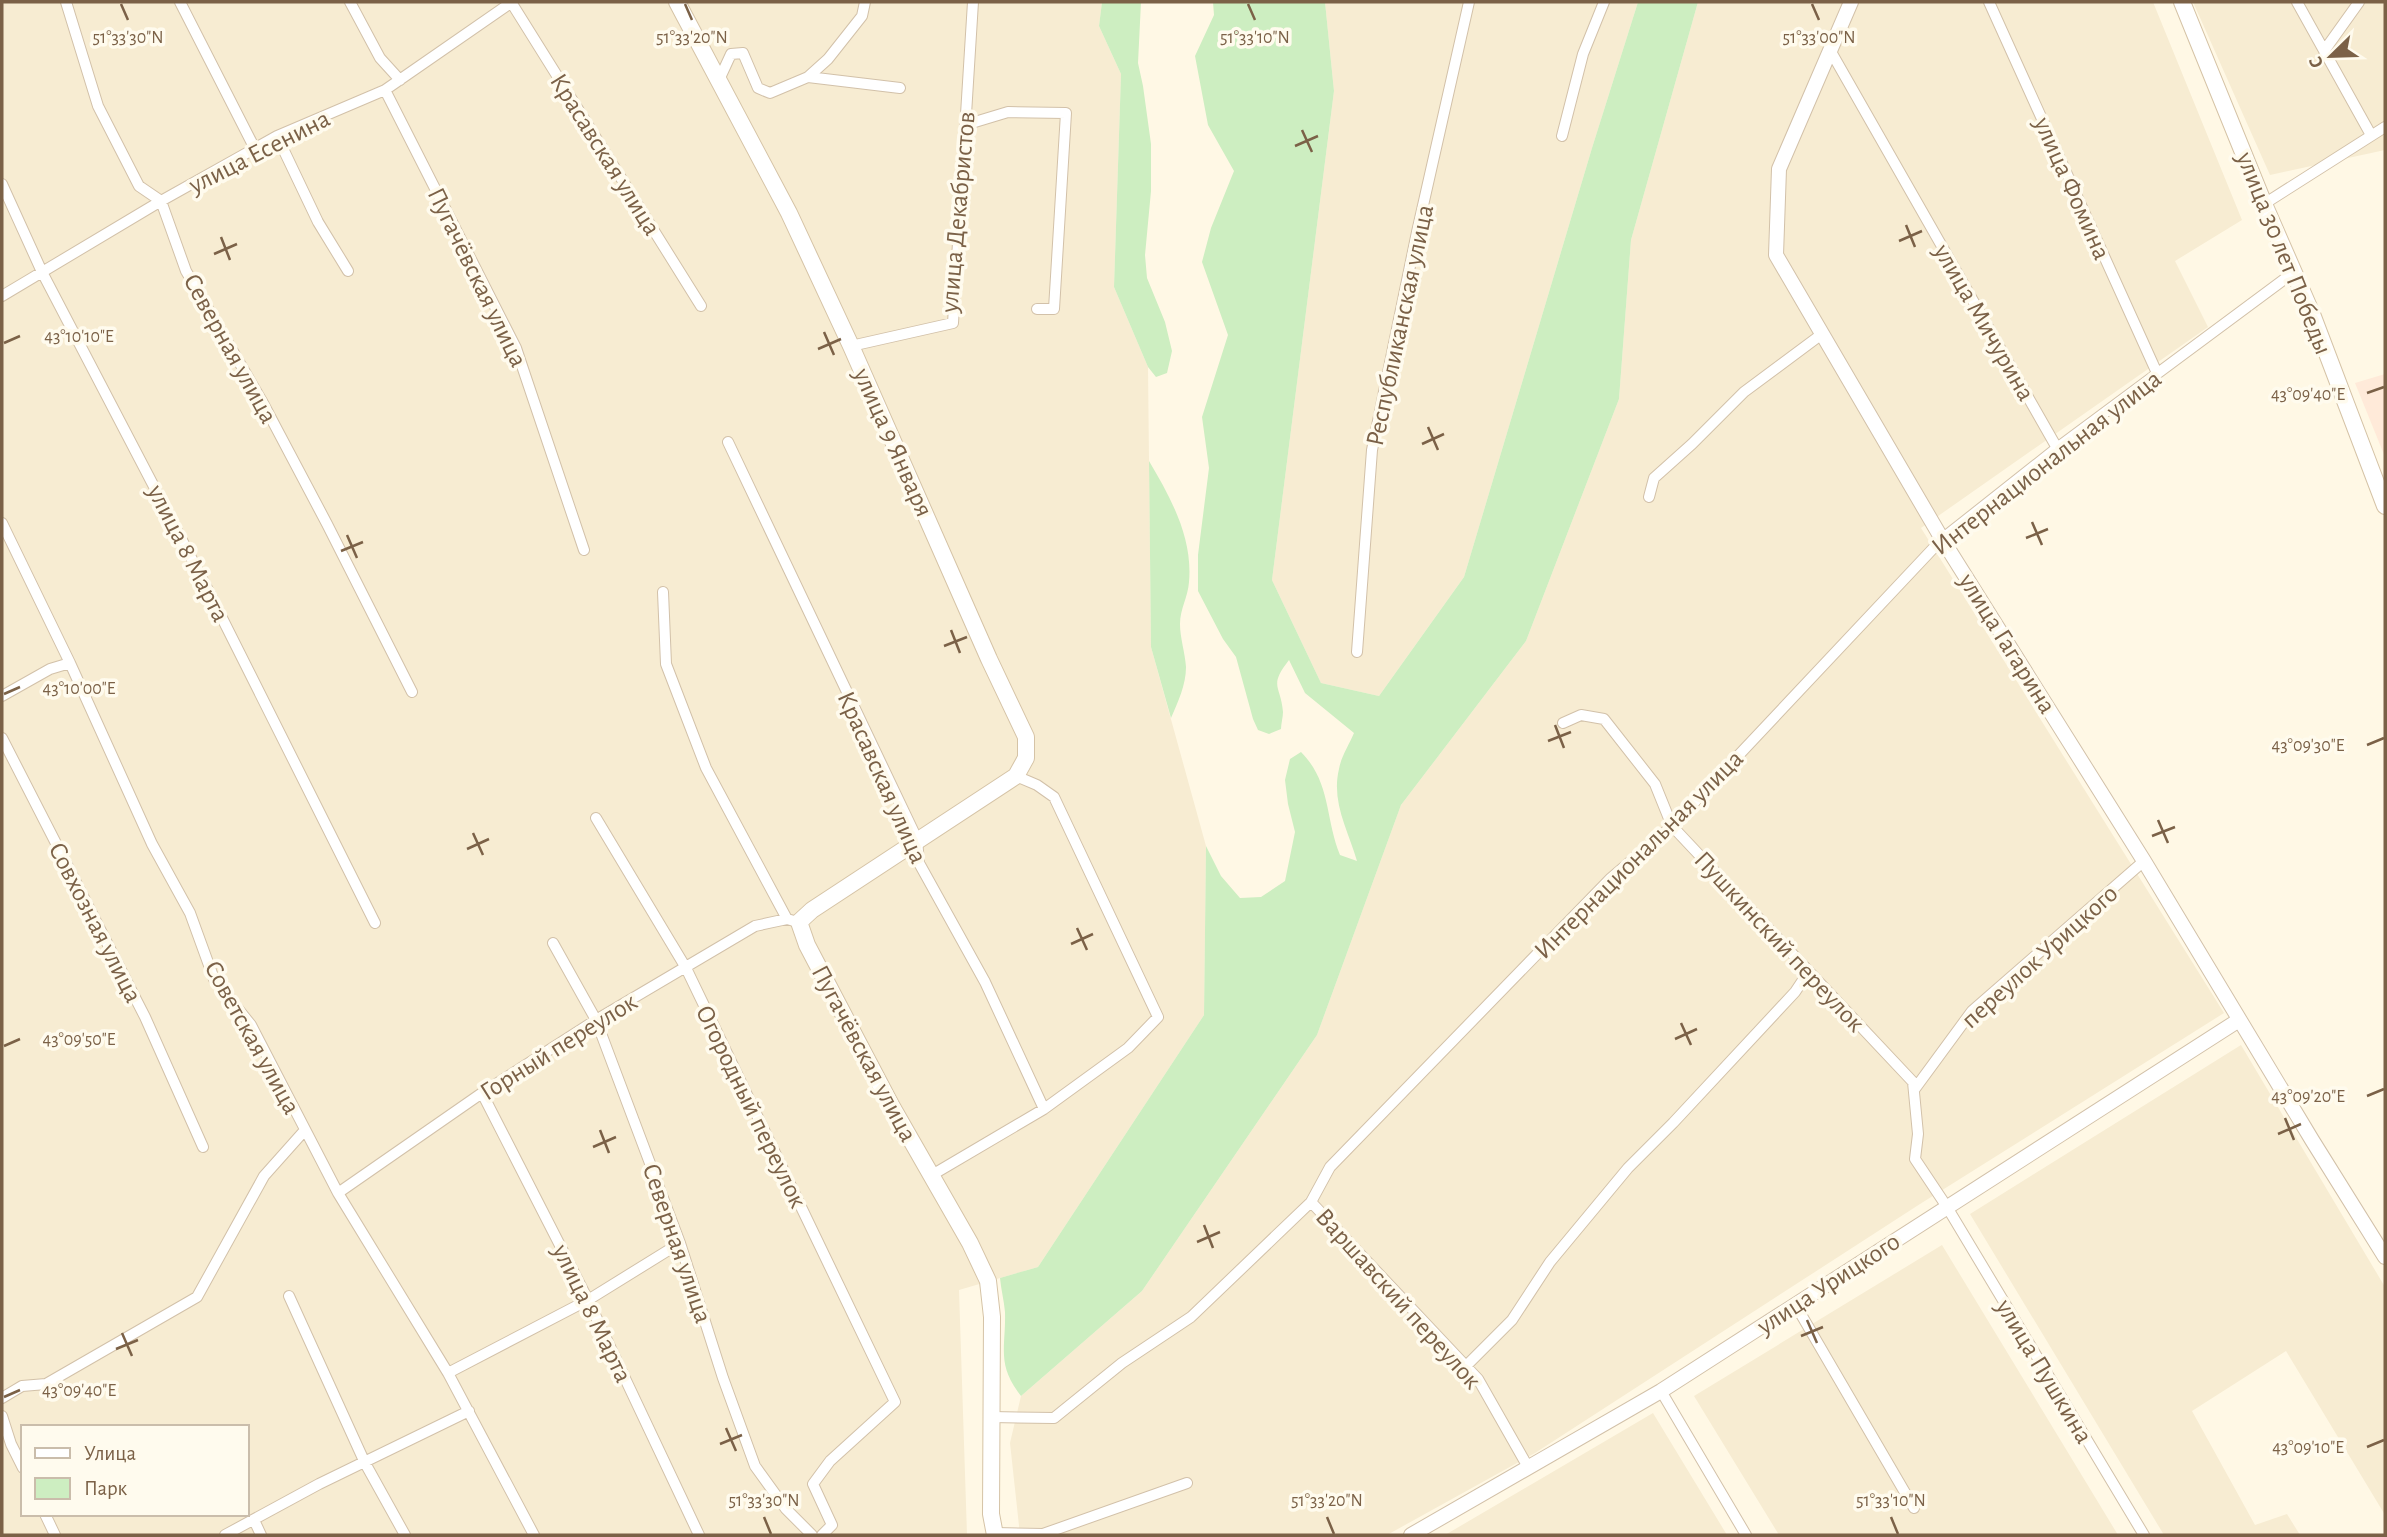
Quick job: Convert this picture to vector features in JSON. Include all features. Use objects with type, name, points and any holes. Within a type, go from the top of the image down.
[{"type":"main road","name":"улица 9 Января","points":[[677,2],[789,213],[852,346],[1026,737],[1026,758],[1016,776]]},
{"type":"main road","name":"улица 30 лет Победы","points":[[2182,2],[2312,314],[2385,506]]},
{"type":"main road","name":"Горный переулок","points":[[793,920],[1016,776]]},
{"type":"main road","name":"Пугачёвская улица","points":[[793,920],[884,1093],[970,1243],[988,1281],[992,1317],[991,1514],[994,1535]]},
{"type":"street","points":[[180,2],[255,149]]},
{"type":"street","points":[[350,2],[380,58],[400,80]]},
{"type":"street","name":"улица Есенина","points":[[2,296],[161,201],[277,136],[385,90],[512,2]]},
{"type":"street","name":"Красавская улица","points":[[512,2],[701,306]]},
{"type":"street","points":[[719,80],[731,54],[743,53],[758,88],[770,93],[808,77],[828,58],[862,16],[865,2]]},
{"type":"street","name":"улица Декабристов","points":[[852,346],[953,323],[973,2]]},
{"type":"street","name":"Республиканская улица","points":[[1357,652],[1372,450],[1417,232],[1469,2]]},
{"type":"street","points":[[1562,136],[1583,54],[1604,2]]},
{"type":"street","name":"улица Гагарина","points":[[1851,2],[1779,169],[1776,255],[1942,539],[2144,861],[2385,1257]]},
{"type":"street","name":"улица Фомина","points":[[1989,2],[2157,373]]},
{"type":"street","points":[[2297,2],[2371,135]]},
{"type":"street","points":[[2324,51],[2359,2]]},
{"type":"street","name":"Северная улица","points":[[70,5],[98,106],[139,186],[161,201],[186,271],[276,427],[412,692]]},
{"type":"street","name":"улица Мичурина","points":[[1830,50],[2057,449]]},
{"type":"street","points":[[808,77],[900,88]]},
{"type":"street","name":"Пугачёвская улица","points":[[385,90],[516,348],[584,550]]},
{"type":"street","points":[[965,125],[1007,112],[1066,113],[1054,309],[1037,309]]},
{"type":"street","points":[[2264,204],[2385,127]]},
{"type":"street","points":[[277,136],[318,222],[348,271]]},
{"type":"street","name":"улица 8 Марта","points":[[2,184],[42,272],[234,640],[374,923]]},
{"type":"street","name":"Интернациональная улица","points":[[991,1417],[1054,1418],[1122,1363],[1191,1317],[1311,1202],[1331,1167],[1611,878],[1672,826],[1942,539],[2157,373],[2294,272]]},
{"type":"street","points":[[1649,497],[1654,478],[1744,392],[1822,334]]},
{"type":"street","name":"Красавская улица","points":[[728,442],[917,839],[919,863],[985,982],[1044,1109]]},
{"type":"street","name":"Советская улица","points":[[2,523],[70,663],[152,844],[190,913],[215,979],[251,1026],[338,1194],[448,1373],[534,1535]]},
{"type":"street","name":"Пугачёвская улица","points":[[663,592],[666,664],[706,768],[793,920]]},
{"type":"street","points":[[2,696],[50,669],[70,663]]},
{"type":"street","name":"Пушкинский переулок","points":[[1563,723],[1581,715],[1604,719],[1655,785],[1672,826],[1913,1082],[1918,1134],[1915,1159],[1947,1208]]},
{"type":"street","name":"Совхозная улица","points":[[2,738],[145,1017],[203,1147]]},
{"type":"street","points":[[932,1175],[1044,1109],[1128,1048],[1157,1017],[1054,797],[1037,785],[1016,776]]},
{"type":"street","name":"Огородный переулок","points":[[596,818],[686,968],[895,1402],[830,1461],[813,1484],[832,1525],[822,1535]]},
{"type":"street","name":"переулок Урицкого","points":[[1914,1090],[1972,1011],[2144,861]]},
{"type":"street","name":"Горный переулок","points":[[338,1194],[482,1093],[596,1020],[755,926],[793,920]]},
{"type":"street","name":"Северная улица","points":[[553,943],[596,1020],[680,1243],[723,1378],[755,1466],[786,1509],[812,1535]]},
{"type":"street","points":[[1466,1366],[1512,1320],[1550,1262],[1629,1168],[1795,992],[1809,971]]},
{"type":"street","name":"улица Урицкого","points":[[1411,1535],[1661,1391],[2239,1020]]},
{"type":"street","name":"улица 8 Марта","points":[[482,1093],[588,1300],[699,1535]]},
{"type":"street","points":[[2,1398],[22,1386],[46,1384],[197,1297],[264,1176],[305,1130]]},
{"type":"street","name":"Варшавский переулок","points":[[1311,1202],[1478,1379],[1528,1467]]},
{"type":"street","name":"улица Пушкина","points":[[1947,1208],[2144,1535]]},
{"type":"street","points":[[448,1373],[588,1300],[680,1243]]},
{"type":"street","points":[[289,1296],[365,1463],[404,1535]]},
{"type":"street","points":[[1795,1304],[1914,1508]]},
{"type":"street","points":[[1661,1391],[1746,1535]]},
{"type":"street","points":[[225,1535],[319,1484],[469,1411]]},
{"type":"street","points":[[2,1416],[21,1464]]},
{"type":"street","points":[[994,1535],[1043,1534],[1187,1483]]},
{"type":"street","points":[[46,1516],[55,1535]]},
{"type":"street","points":[[254,1520],[261,1535]]},
{"type":"shaded area","points":[[2,2],[1102,2],[1099,26],[1121,74],[1114,287],[1148,367],[1151,647],[1206,846],[1204,1015],[1038,1267],[959,1290],[967,1535],[2,1535]]},
{"type":"shaded area","points":[[1325,2],[1638,2],[1464,577],[1379,696],[1321,683],[1272,580],[1334,91]]},
{"type":"shaded area","points":[[1698,2],[2153,2],[2242,220],[2175,261],[2208,327],[1921,528],[2224,1013],[1920,1204],[1535,1453],[1387,1535],[1020,1535],[1010,1443],[1021,1396],[1142,1291],[1317,1035],[1401,805],[1526,641],[1619,399],[1631,240]]},
{"type":"shaded area","points":[[2193,2],[2385,2],[2385,150],[2270,175]]},
{"type":"shaded area","points":[[2385,374],[2385,457],[2355,383]]},
{"type":"shaded area","points":[[2241,1045],[2385,1287],[2385,1515],[2286,1351],[2192,1411],[2255,1525],[2287,1514],[2300,1535],[2164,1535],[1970,1214]]},
{"type":"shaded area","points":[[1942,1245],[2118,1535],[1779,1535],[1694,1396]]},
{"type":"shaded area","points":[[1653,1413],[1727,1535],[1445,1535]]},
{"type":"green space","points":[[1102,2],[1141,2],[1138,63],[1151,144],[1151,191],[1145,255],[1147,278],[1165,322],[1172,351],[1167,373],[1156,377],[1148,367],[1114,287],[1121,74],[1099,26]]},
{"type":"green space","points":[[1213,2],[1325,2],[1334,91],[1272,580],[1321,683],[1379,696],[1464,577],[1638,2],[1698,2],[1631,240],[1619,399],[1526,641],[1401,805],[1317,1035],[1142,1291],[1021,1396],[1005,1365],[1005,1312],[1000,1278],[1038,1267],[1204,1015],[1206,846],[1221,876],[1240,898],[1261,897],[1285,881],[1295,832],[1285,780],[1290,759],[1301,752],[1311,764],[1323,788],[1340,855],[1357,861],[1337,793],[1340,764],[1354,733],[1305,693],[1289,660],[1277,681],[1283,712],[1281,729],[1269,734],[1258,730],[1236,657],[1223,639],[1198,591],[1198,555],[1209,468],[1202,417],[1228,335],[1202,262],[1211,228],[1234,171],[1208,125],[1195,56],[1214,15]]},
{"type":"green space","points":[[1149,461],[1179,519],[1188,550],[1188,587],[1180,624],[1186,674],[1171,718],[1151,647]]}]
